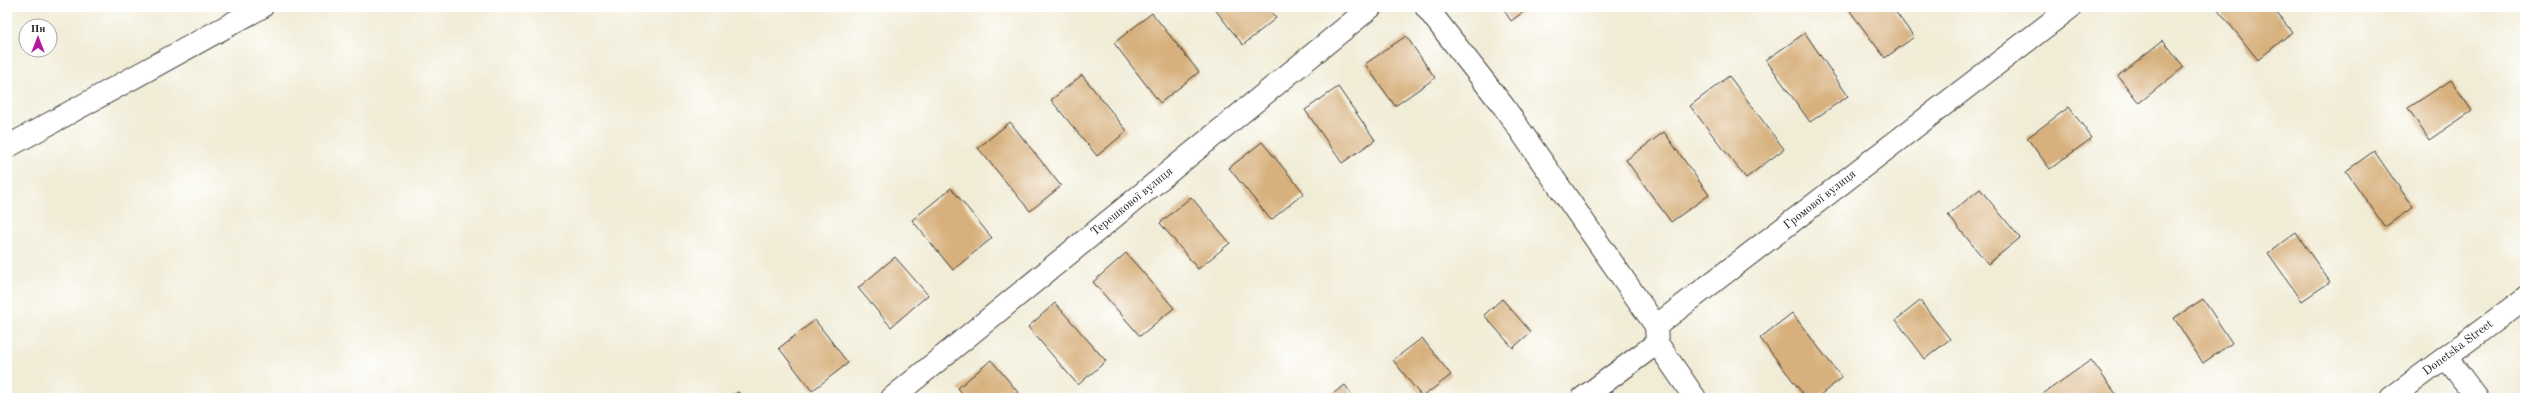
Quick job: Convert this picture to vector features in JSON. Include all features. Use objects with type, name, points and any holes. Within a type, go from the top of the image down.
[{"type":"street","points":[[7,147],[262,7]]},
{"type":"street","name":"Терешкової вулиця","points":[[892,398],[1371,7]]},
{"type":"street","points":[[1426,7],[1504,107],[1657,335],[1695,398]]},
{"type":"street","name":"Громової вулиця","points":[[1583,398],[1657,335],[2071,7]]},
{"type":"street","name":"Donetska Street","points":[[2391,398],[2525,298]]},
{"type":"street","points":[[2446,357],[2477,398]]},
{"type":"building","points":[[1213,7],[1267,7],[1276,18],[1243,45]]},
{"type":"building","points":[[1502,7],[1530,7],[1511,21]]},
{"type":"building","points":[[1847,7],[1892,7],[1914,37],[1885,58]]},
{"type":"building","points":[[2216,7],[2272,7],[2292,32],[2258,60]]},
{"type":"building","points":[[1152,13],[1199,72],[1160,103],[1114,43]]},
{"type":"building","points":[[1805,33],[1848,96],[1810,122],[1766,60]]},
{"type":"building","points":[[1406,36],[1435,78],[1395,106],[1365,64]]},
{"type":"building","points":[[2163,40],[2184,67],[2139,103],[2118,76]]},
{"type":"building","points":[[1082,75],[1127,131],[1097,156],[1051,100]]},
{"type":"building","points":[[1729,76],[1784,149],[1746,178],[1690,106]]},
{"type":"building","points":[[2451,80],[2472,111],[2429,140],[2408,108]]},
{"type":"building","points":[[1338,87],[1375,140],[1342,163],[1305,110]]},
{"type":"building","points":[[2069,107],[2092,138],[2050,169],[2027,138]]},
{"type":"building","points":[[1010,122],[1061,186],[1030,211],[978,148]]},
{"type":"building","points":[[1664,132],[1709,195],[1671,222],[1626,160]]},
{"type":"building","points":[[1262,142],[1304,193],[1271,220],[1229,168]]},
{"type":"building","points":[[2374,151],[2413,207],[2385,227],[2346,171]]},
{"type":"building","points":[[951,188],[992,238],[953,270],[912,220]]},
{"type":"building","points":[[1980,189],[2020,238],[1988,264],[1948,215]]},
{"type":"building","points":[[1191,197],[1230,243],[1198,269],[1160,223]]},
{"type":"building","points":[[2296,233],[2330,282],[2302,301],[2268,253]]},
{"type":"building","points":[[1126,253],[1174,308],[1140,336],[1093,282]]},
{"type":"building","points":[[895,257],[928,295],[891,327],[858,288]]},
{"type":"building","points":[[1502,299],[1531,332],[1513,348],[1484,315]]},
{"type":"building","points":[[2203,299],[2232,343],[2203,363],[2174,318]]},
{"type":"building","points":[[1920,301],[1950,339],[1925,359],[1896,320]]},
{"type":"building","points":[[1055,303],[1106,361],[1078,385],[1028,327]]},
{"type":"building","points":[[1792,313],[1842,378],[1816,398],[1806,398],[1760,338]]},
{"type":"building","points":[[815,320],[848,363],[812,391],[779,348]]},
{"type":"building","points":[[1422,338],[1451,375],[1422,397],[1393,360]]},
{"type":"building","points":[[991,360],[1023,398],[966,398],[958,388]]},
{"type":"building","points":[[2091,360],[2119,398],[2042,398],[2040,396]]},
{"type":"building","points":[[1345,385],[1354,398],[1327,398]]},
{"type":"building","points":[[738,392],[743,398],[730,398]]}]
